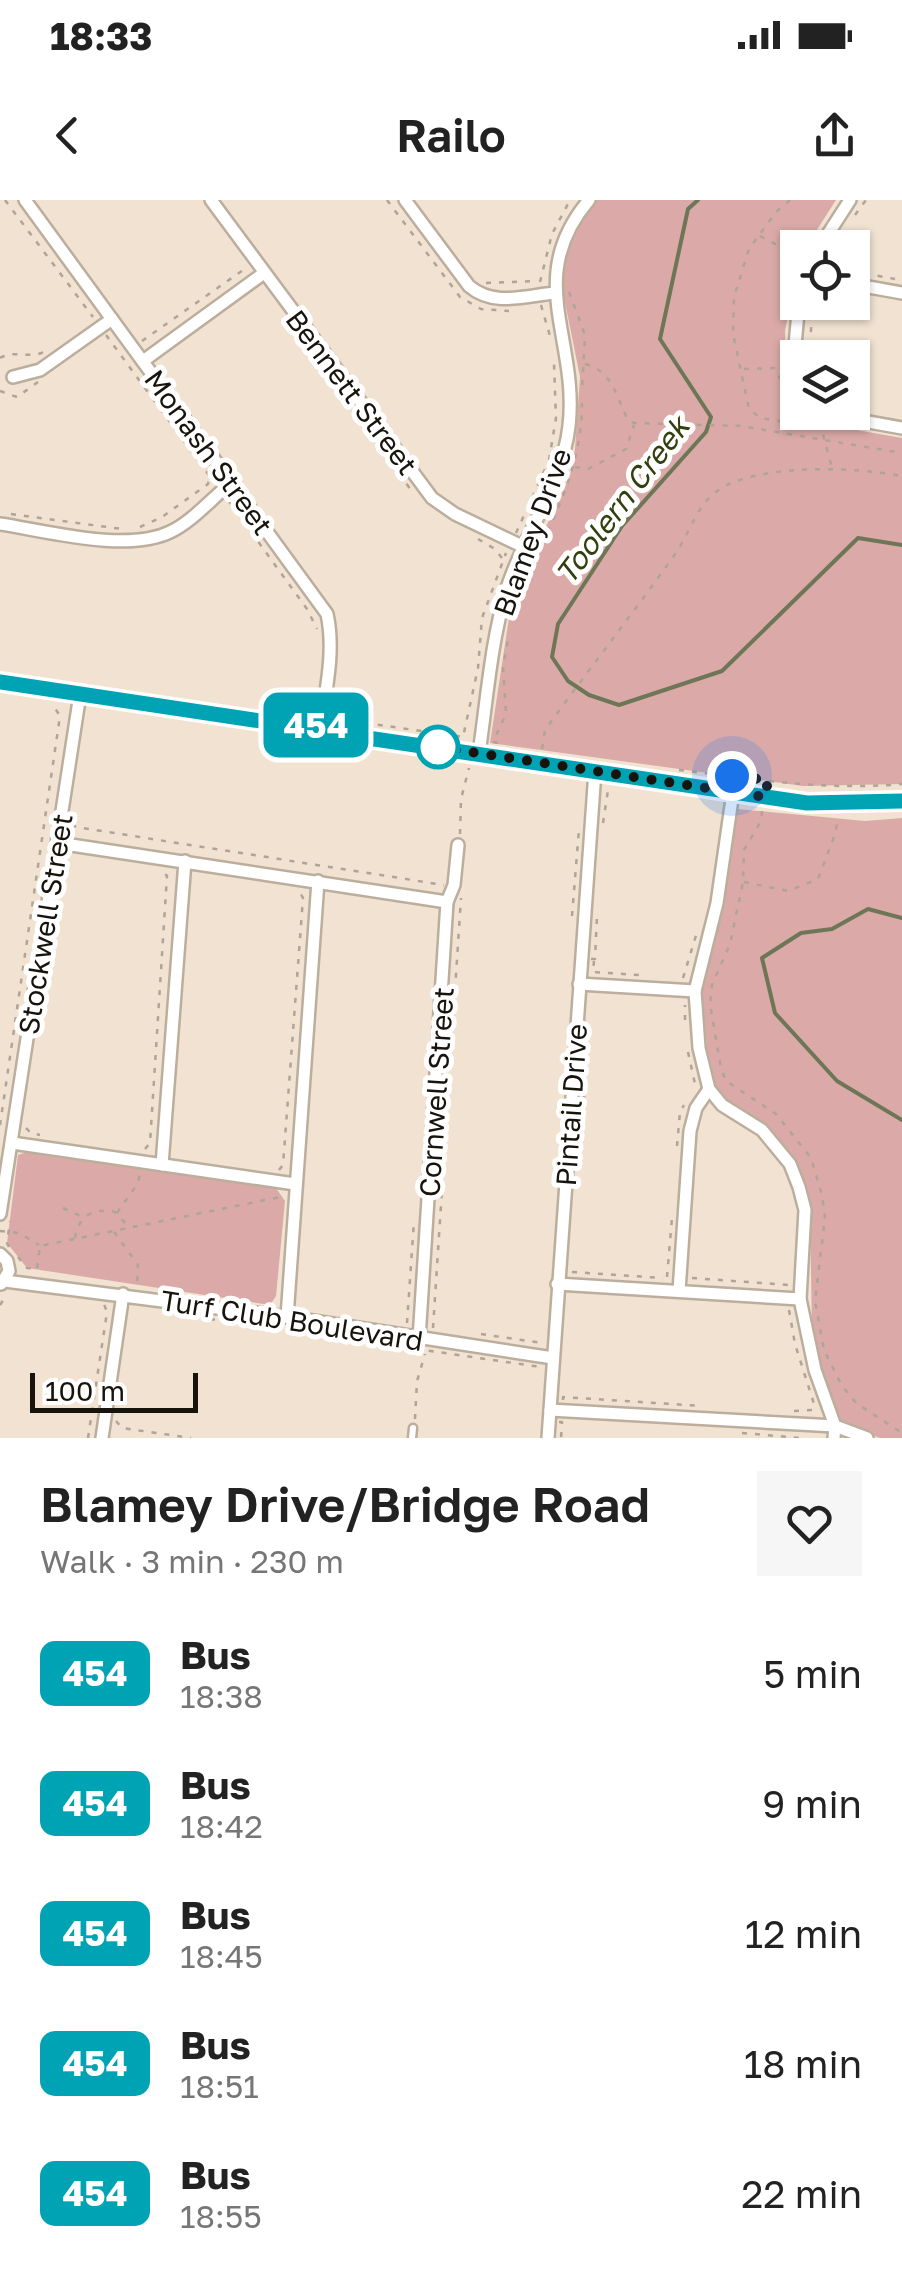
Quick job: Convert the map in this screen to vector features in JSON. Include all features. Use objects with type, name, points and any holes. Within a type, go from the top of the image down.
[{"type":"street","name":"Monash Street","points":[[24,200],[143,361],[226,487],[327,614],[331,654],[321,725]]},
{"type":"street","name":"Bennett Street","points":[[211,200],[432,498],[455,514],[524,548]]},
{"type":"street","points":[[405,200],[481,297],[491,300],[545,289]]},
{"type":"street","name":"Blamey Drive","points":[[474,760],[499,617],[524,548],[558,475],[570,422],[568,362],[545,289],[571,221],[589,200]]},
{"type":"street","points":[[830,230],[850,200]]},
{"type":"street","points":[[143,361],[264,273]]},
{"type":"street","points":[[870,287],[902,293]]},
{"type":"street","points":[[13,378],[40,370],[112,319]]},
{"type":"street","points":[[870,422],[902,428]]},
{"type":"street","points":[[0,524],[101,539],[149,538],[171,532],[226,487]]},
{"type":"street","points":[[0,682],[294,726],[321,725],[354,736],[474,760],[595,771],[765,797],[845,804],[902,801]]},
{"type":"street","name":"Stockwell Street","points":[[0,1214],[80,694]]},
{"type":"street","name":"Pintail Drive","points":[[548,1438],[595,771]]},
{"type":"street","points":[[733,792],[717,904],[689,990],[708,1089],[720,1103],[762,1130],[790,1164],[804,1210],[800,1299],[815,1370],[835,1432]]},
{"type":"street","points":[[58,843],[184,866],[318,881],[448,902]]},
{"type":"street","name":"Cornwell Street","points":[[418,1340],[448,902],[458,845]]},
{"type":"street","points":[[162,1165],[184,866]]},
{"type":"street","points":[[287,1317],[287,1180],[318,881]]},
{"type":"street","points":[[579,984],[689,990]]},
{"type":"street","points":[[679,1292],[690,1131],[696,1108],[708,1089]]},
{"type":"street","points":[[12,1143],[287,1180]]},
{"type":"street","points":[[0,1241],[4,1259],[2,1282]]},
{"type":"street","name":"Turf Club Boulevard","points":[[4,1259],[34,1283]]},
{"type":"street","name":"Turf Club Boulevard","points":[[2,1282],[130,1295],[552,1358]]},
{"type":"street","points":[[558,1284],[800,1299]]},
{"type":"street","points":[[105,1438],[130,1295]]},
{"type":"street","points":[[550,1410],[835,1432],[867,1438]]},
{"type":"lane","points":[[412,1438],[413,1428]]},
{"type":"path","points":[[5,200],[209,474],[226,487],[307,609],[319,640]]},
{"type":"path","points":[[552,345],[541,308],[552,234],[570,200]]},
{"type":"path","points":[[790,200],[776,212],[749,249],[734,297],[733,334],[749,409],[760,418],[821,427],[833,470]]},
{"type":"path","points":[[758,235],[780,246]]},
{"type":"path","points":[[140,342],[247,268]]},
{"type":"path","points":[[870,274],[902,280]]},
{"type":"path","points":[[479,283],[545,289]]},
{"type":"path","points":[[520,587],[562,500],[582,434],[585,335],[565,283]]},
{"type":"path","points":[[88,311],[88,322]]},
{"type":"path","points":[[0,358],[7,354],[36,357],[54,346]]},
{"type":"path","points":[[350,720],[463,737],[478,668],[482,618],[511,542],[549,462],[556,418],[554,363]]},
{"type":"path","points":[[584,364],[601,369],[628,420],[634,423],[724,426],[902,453]]},
{"type":"path","points":[[742,369],[774,368],[780,378]]},
{"type":"path","points":[[574,467],[588,469],[626,448],[634,423]]},
{"type":"path","points":[[542,751],[545,730],[677,553],[694,516],[708,498],[726,486],[754,476],[833,470],[902,476]]},
{"type":"path","points":[[137,528],[162,517],[208,484],[209,474]]},
{"type":"path","points":[[0,512],[127,530]]},
{"type":"path","points":[[509,745],[493,742],[506,714],[504,667],[510,627]]},
{"type":"path","points":[[0,1125],[60,716],[53,706]]},
{"type":"path","points":[[458,845],[461,799],[474,760]]},
{"type":"path","points":[[677,770],[806,785],[902,784]]},
{"type":"path","points":[[765,797],[760,821],[744,850],[743,882],[730,944],[712,986],[710,1004],[720,1068],[726,1081],[776,1114],[810,1158],[825,1218],[816,1301],[824,1350],[842,1386],[856,1402],[902,1433]]},
{"type":"path","points":[[743,882],[788,891],[818,878],[838,816]]},
{"type":"path","points":[[71,823],[76,828],[452,888],[461,896],[432,1328],[443,1330]]},
{"type":"path","points":[[117,1213],[138,1182],[144,1151],[150,1143],[167,876],[162,868],[184,866]]},
{"type":"path","points":[[0,1230],[18,1233],[40,1246],[280,1196],[287,1180],[283,1165],[304,898],[296,887]]},
{"type":"path","points":[[684,1005],[689,990],[688,954],[699,926]]},
{"type":"path","points":[[595,960],[593,972],[647,976]]},
{"type":"path","points":[[720,1103],[733,1086]]},
{"type":"path","points":[[25,1127],[31,1133],[50,1136]]},
{"type":"path","points":[[64,1208],[83,1218]]},
{"type":"path","points":[[75,1238],[83,1218],[104,1209],[117,1213],[129,1228]]},
{"type":"path","points":[[113,1231],[138,1265],[130,1295]]},
{"type":"path","points":[[34,1283],[40,1246]]},
{"type":"path","points":[[88,1438],[108,1312],[103,1303]]},
{"type":"path","points":[[789,1310],[814,1407]]},
{"type":"path","points":[[473,1334],[543,1343]]},
{"type":"path","points":[[413,1428],[416,1381],[425,1352]]},
{"type":"path","points":[[116,1420],[122,1428],[191,1438]]},
{"type":"shaded area","points":[[595,200],[836,200],[817,230],[780,230],[780,320],[787,320],[785,340],[780,340],[780,430],[856,430],[902,438],[902,784],[803,786],[490,743],[512,598],[570,476],[575,449],[580,377],[561,282],[571,238]]},
{"type":"shaded area","points":[[737,809],[865,821],[902,818],[902,1438],[880,1438],[841,1423],[820,1368],[812,1330],[810,1211],[795,1159],[765,1124],[715,1087],[702,992],[723,905]]},
{"type":"shaded area","points":[[30,1151],[276,1188],[285,1201],[276,1296],[270,1305],[27,1268],[7,1243],[18,1155]]},
{"type":"waterway","name":"Toolern Creek","points":[[698,200],[688,209],[660,339],[711,417],[706,432],[622,526],[558,624],[552,657],[568,681],[589,695],[619,705],[722,671],[858,538],[902,545]]},
{"type":"waterway","name":"Toolern Creek","points":[[902,918],[868,909],[832,929],[801,933],[762,958],[775,1013],[837,1081],[902,1120]]},
{"type":"bus line","name":"454","points":[[0,682],[294,726],[321,725],[354,736],[807,803],[902,801]]},
{"type":"route","points":[[438,747],[765,797],[768,780],[732,776]]}]
